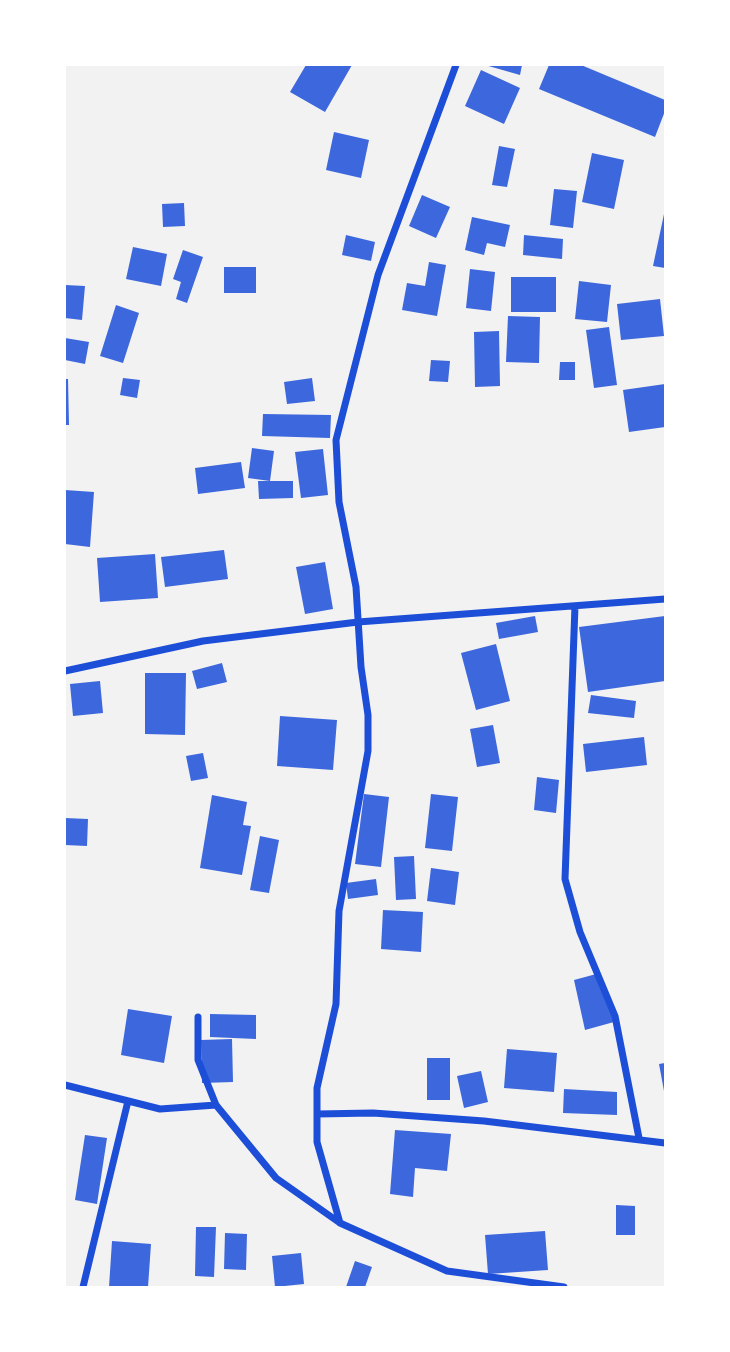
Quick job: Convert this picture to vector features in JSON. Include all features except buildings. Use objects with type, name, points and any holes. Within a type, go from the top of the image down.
[{"type":"street","points":[[340,1223],[317,1142],[317,1088],[336,1004],[339,911],[368,751],[368,715],[356,587],[339,502],[336,440],[379,275],[456,65]]},
{"type":"street","points":[[65,671],[203,641],[358,622],[665,599]]},
{"type":"street","points":[[575,606],[565,879],[580,932],[615,1016],[639,1138]]},
{"type":"street","points":[[198,1017],[198,1060],[216,1105],[276,1178],[340,1223],[447,1270],[564,1287]]},
{"type":"street","points":[[65,1085],[160,1109],[216,1105]]},
{"type":"street","points":[[83,1287],[128,1101]]},
{"type":"street","points":[[317,1114],[373,1113],[472,1120],[665,1143]]}]
